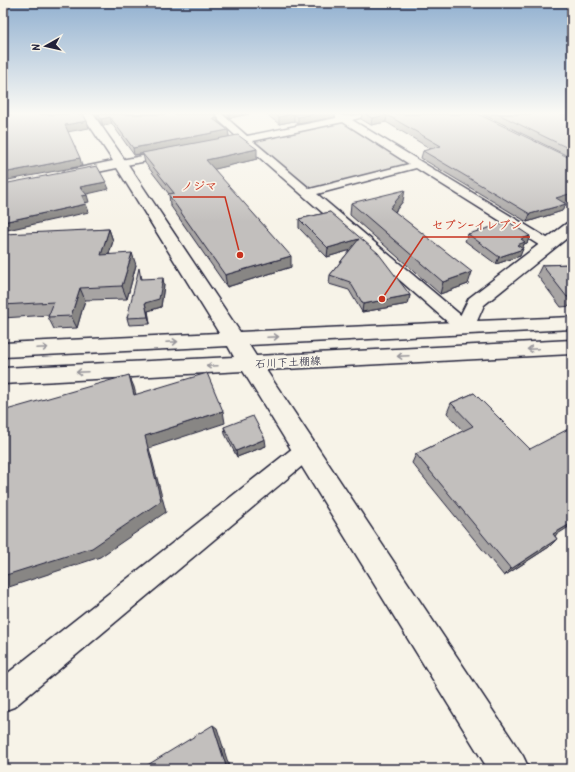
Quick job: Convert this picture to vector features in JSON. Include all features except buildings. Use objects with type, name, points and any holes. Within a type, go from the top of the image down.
[{"type":"street","points":[[112,150],[510,769]]},
{"type":"street","points":[[257,150],[464,327]]},
{"type":"street","points":[[393,150],[547,244]]},
{"type":"street","points":[[55,177],[183,151]]},
{"type":"street","points":[[307,193],[416,164]]},
{"type":"street","points":[[464,327],[476,302],[547,244],[572,226]]},
{"type":"street","points":[[3,350],[572,323]]},
{"type":"street","name":"石川下土棚線","points":[[3,376],[572,347]]},
{"type":"street","points":[[3,696],[306,450]]},
{"type":"shaded area","points":[[257,150],[393,150],[416,165],[307,193]]},
{"type":"place","name":"ノジマ","points":[[240,255]]},
{"type":"place","name":"セブン-イレブン","points":[[382,299]]}]
